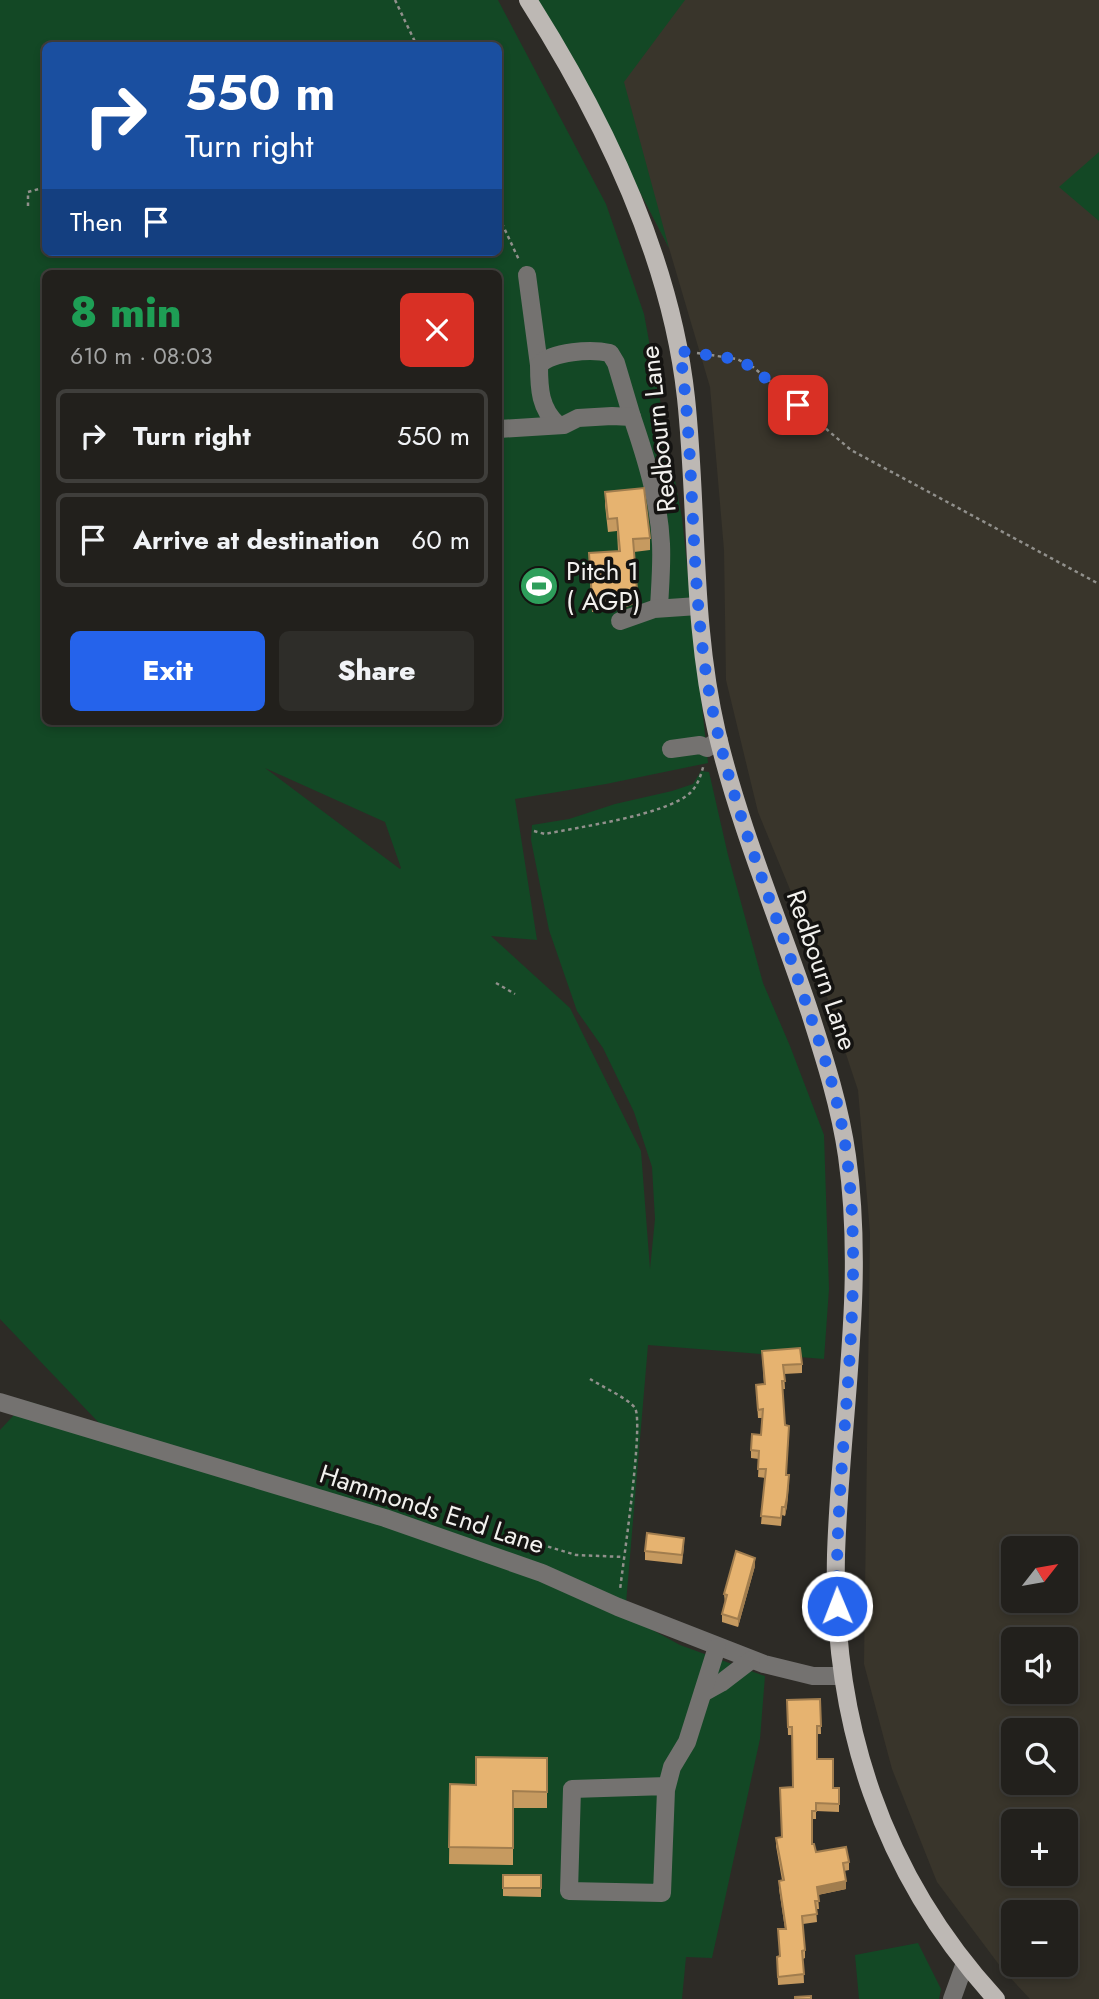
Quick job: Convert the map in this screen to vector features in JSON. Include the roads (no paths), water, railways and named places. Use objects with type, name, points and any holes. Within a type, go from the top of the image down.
[{"type":"main road","name":"Redbourn Lane","points":[[528,0],[576,83],[632,201],[659,267],[680,351],[692,465],[698,606],[710,700],[710,751],[750,842],[823,1054],[839,1110],[847,1154],[854,1224],[854,1275],[836,1558],[837,1631],[854,1741],[873,1798],[907,1875],[935,1922],[996,1999]]},
{"type":"street","points":[[527,275],[539,384],[546,415],[558,425]]},
{"type":"street","points":[[539,365],[555,354],[599,351],[610,353],[616,363],[646,456],[656,502],[661,543],[659,608]]},
{"type":"street","points":[[502,429],[558,425],[578,418],[632,418]]},
{"type":"street","points":[[620,621],[659,608],[698,606]]},
{"type":"street","points":[[671,749],[700,745],[710,751]]},
{"type":"street","name":"Hammonds End Lane","points":[[0,1402],[386,1518],[542,1573],[618,1607],[751,1660],[813,1676],[842,1675]]},
{"type":"street","points":[[667,1786],[572,1789],[569,1891],[662,1893],[667,1786],[672,1767],[687,1742],[717,1647]]},
{"type":"street","points":[[704,1693],[751,1660]]},
{"type":"street","points":[[951,1999],[965,1963]]},
{"type":"place","name":"Pitch 1 ( AGP)","points":[[539,586]]}]
